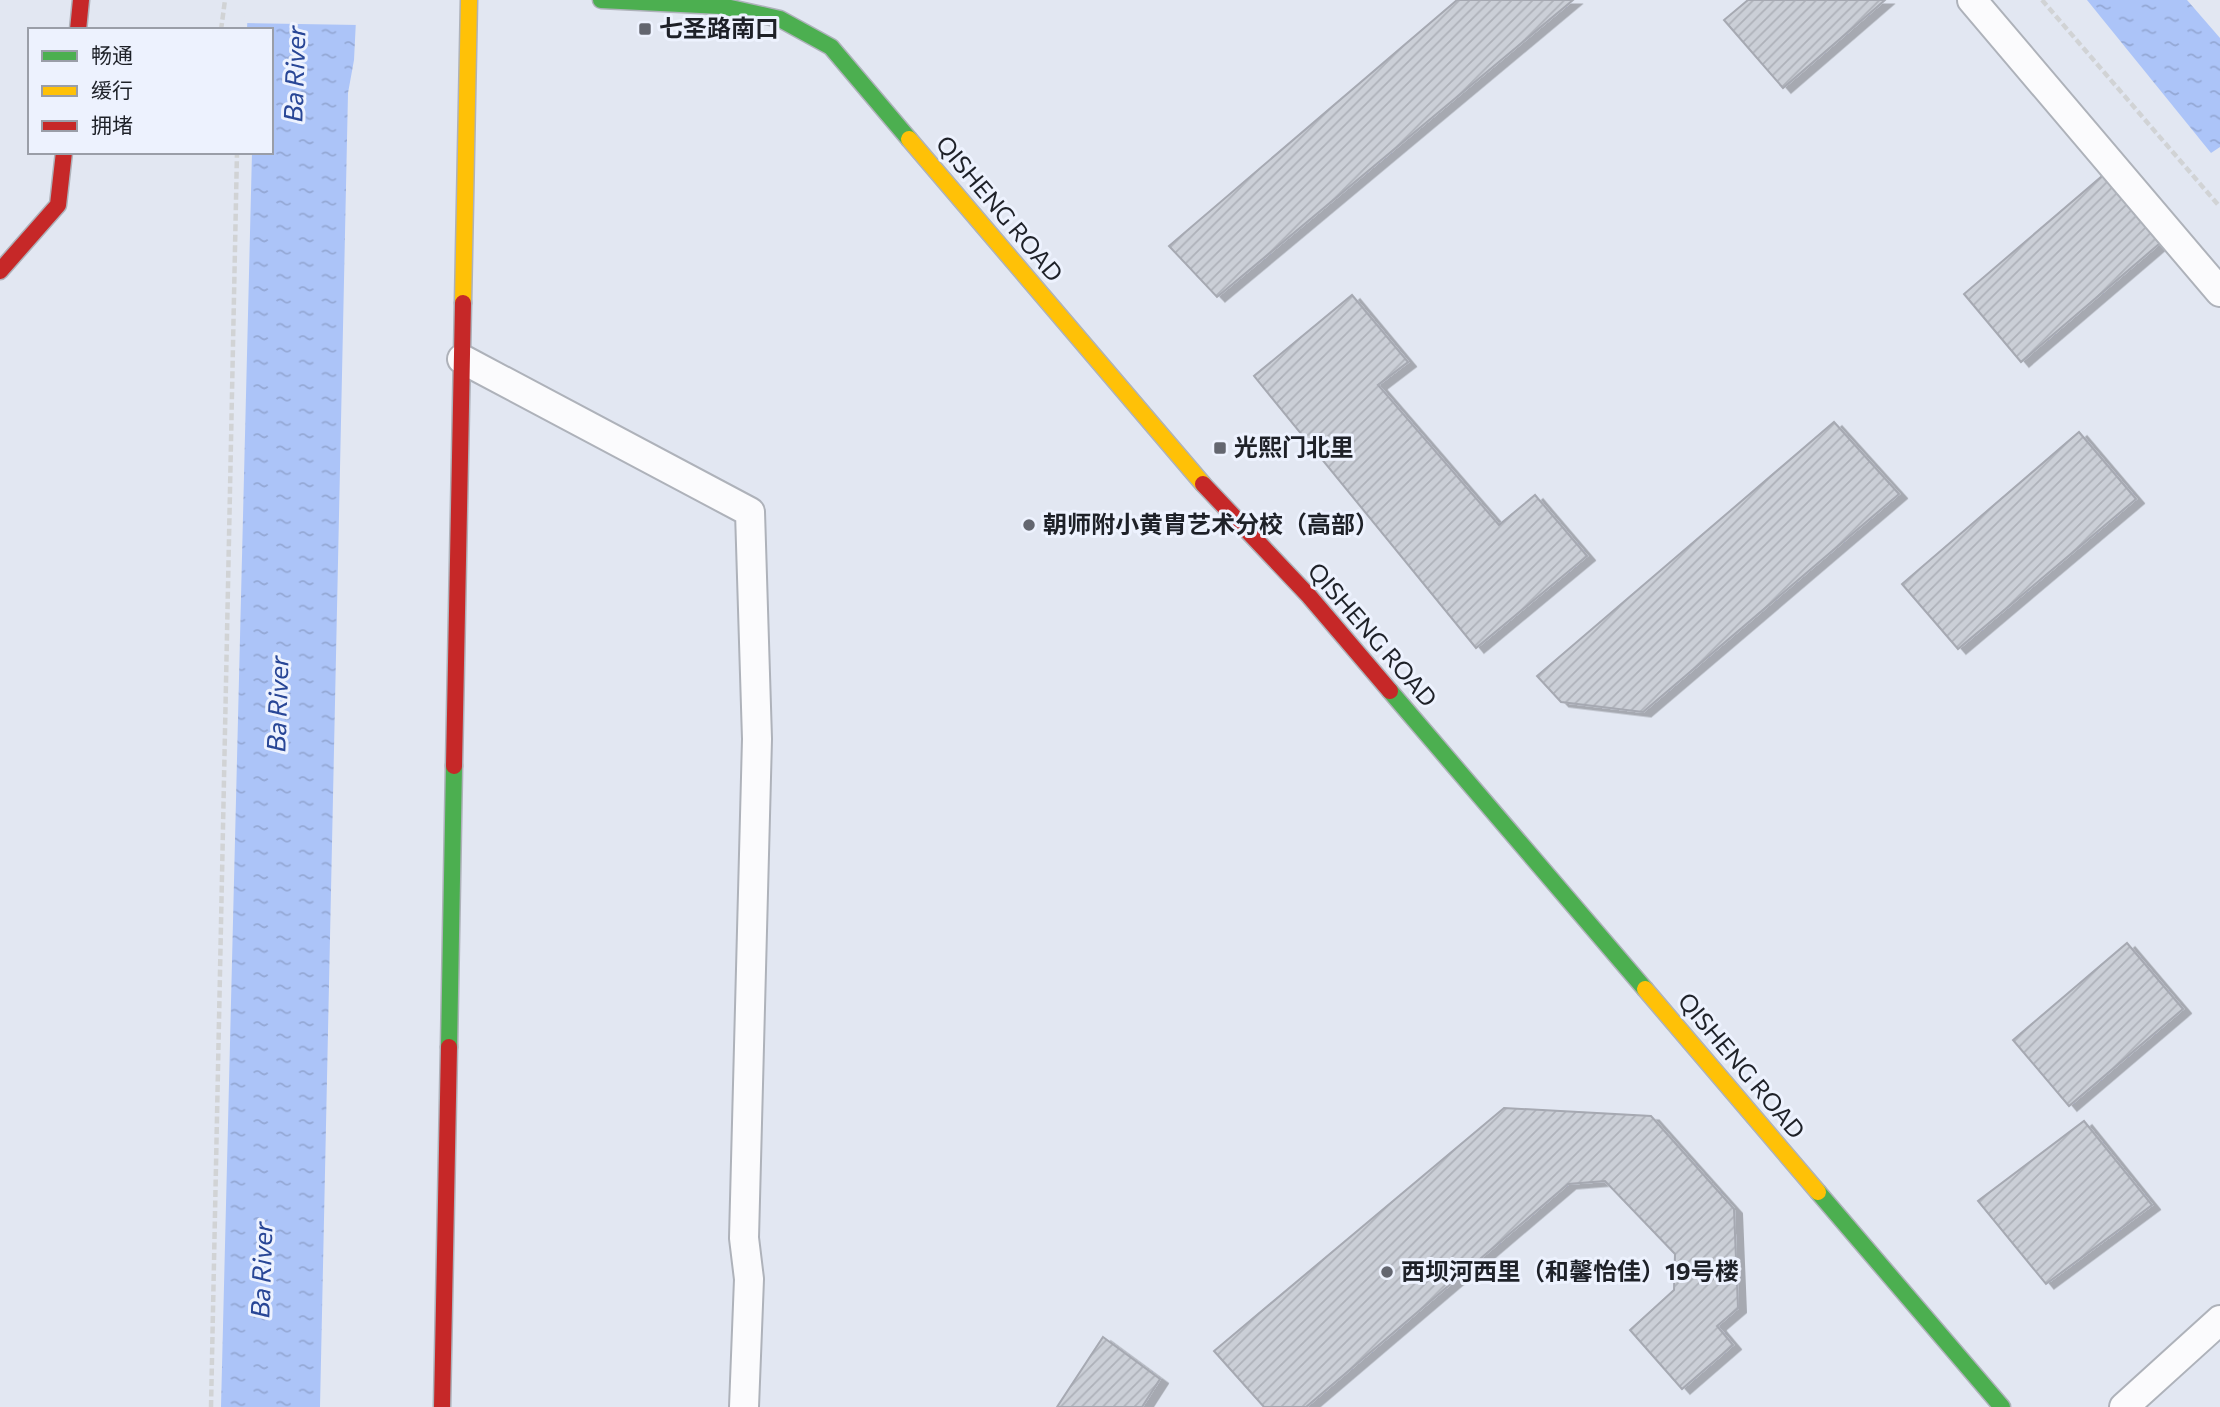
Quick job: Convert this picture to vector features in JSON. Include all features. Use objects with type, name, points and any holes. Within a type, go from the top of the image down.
[{"type":"street","points":[[78,28],[81,0]]},
{"type":"street","points":[[442,1407],[469,0]]},
{"type":"street","name":"QISHENG ROAD","points":[[601,0],[722,6],[780,19],[831,47],[1196,477],[1309,596],[2002,1407]]},
{"type":"street","points":[[1972,0],[2220,292]]},
{"type":"street","points":[[0,271],[58,205],[64,154]]},
{"type":"street","points":[[462,359],[750,512],[757,739],[744,1238],[749,1279],[744,1407]]},
{"type":"street","points":[[2124,1407],[2220,1320]]},
{"type":"path","points":[[221,28],[225,0]]},
{"type":"path","points":[[2042,0],[2220,207]]},
{"type":"path","points":[[211,1407],[237,154]]},
{"type":"water","name":"Ba River","points":[[248,0],[357,0],[354,60],[348,93],[320,1407],[221,1407],[252,154],[273,154],[273,28],[247,28]]},
{"type":"water","points":[[2087,0],[2187,0],[2220,38],[2220,147],[2211,153]]},
{"type":"pier","points":[[245,0],[360,0],[359,25],[244,23]]},
{"type":"building","points":[[1457,0],[1573,0],[1217,297],[1169,246]]},
{"type":"building","points":[[1748,0],[1885,0],[1783,88],[1724,20]]},
{"type":"building","points":[[2108,171],[2166,238],[2021,362],[1964,294]]},
{"type":"building","points":[[1352,295],[1408,362],[1378,385],[1499,525],[1535,495],[1587,556],[1476,648],[1254,376]]},
{"type":"building","points":[[1834,422],[1899,494],[1643,712],[1561,702],[1537,676]]},
{"type":"building","points":[[2079,432],[2136,499],[1958,649],[1902,584]]},
{"type":"building","points":[[2127,943],[2183,1009],[2069,1106],[2013,1040]]},
{"type":"building","name":"西坝河西里（和馨怡佳）19号楼","points":[[1504,1108],[1651,1116],[1734,1209],[1738,1308],[1717,1326],[1733,1345],[1682,1389],[1630,1330],[1674,1290],[1675,1254],[1605,1181],[1568,1184],[1306,1407],[1264,1407],[1214,1351]]},
{"type":"building","points":[[2084,1121],[2152,1205],[2046,1284],[1978,1201]]},
{"type":"building","points":[[1103,1337],[1160,1379],[1142,1407],[1057,1407]]},
{"type":"traffic: fast","points":[[601,0],[721,6],[780,19],[831,47],[909,139]]},
{"type":"traffic: fast","points":[[1390,691],[1645,989]]},
{"type":"traffic: fast","points":[[449,1047],[454,766]]},
{"type":"traffic: fast","points":[[1818,1192],[2002,1407]]},
{"type":"traffic: slow","points":[[463,303],[469,0]]},
{"type":"traffic: slow","points":[[909,139],[1203,484]]},
{"type":"traffic: slow","points":[[1645,989],[1818,1192]]},
{"type":"traffic: jam","points":[[78,28],[81,0]]},
{"type":"traffic: jam","points":[[0,271],[58,205],[64,154]]},
{"type":"traffic: jam","points":[[454,766],[463,303]]},
{"type":"traffic: jam","points":[[1203,484],[1309,596],[1390,691]]},
{"type":"traffic: jam","points":[[442,1407],[449,1047]]},
{"type":"place","name":"七圣路南口","points":[[645,29]]},
{"type":"place","name":"光熙门北里","points":[[1220,448]]},
{"type":"place","name":"朝师附小黄胄艺术分校（高部）","points":[[1029,525]]},
{"type":"place","name":"西坝河西里（和馨怡佳）19号楼","points":[[1387,1272]]}]
